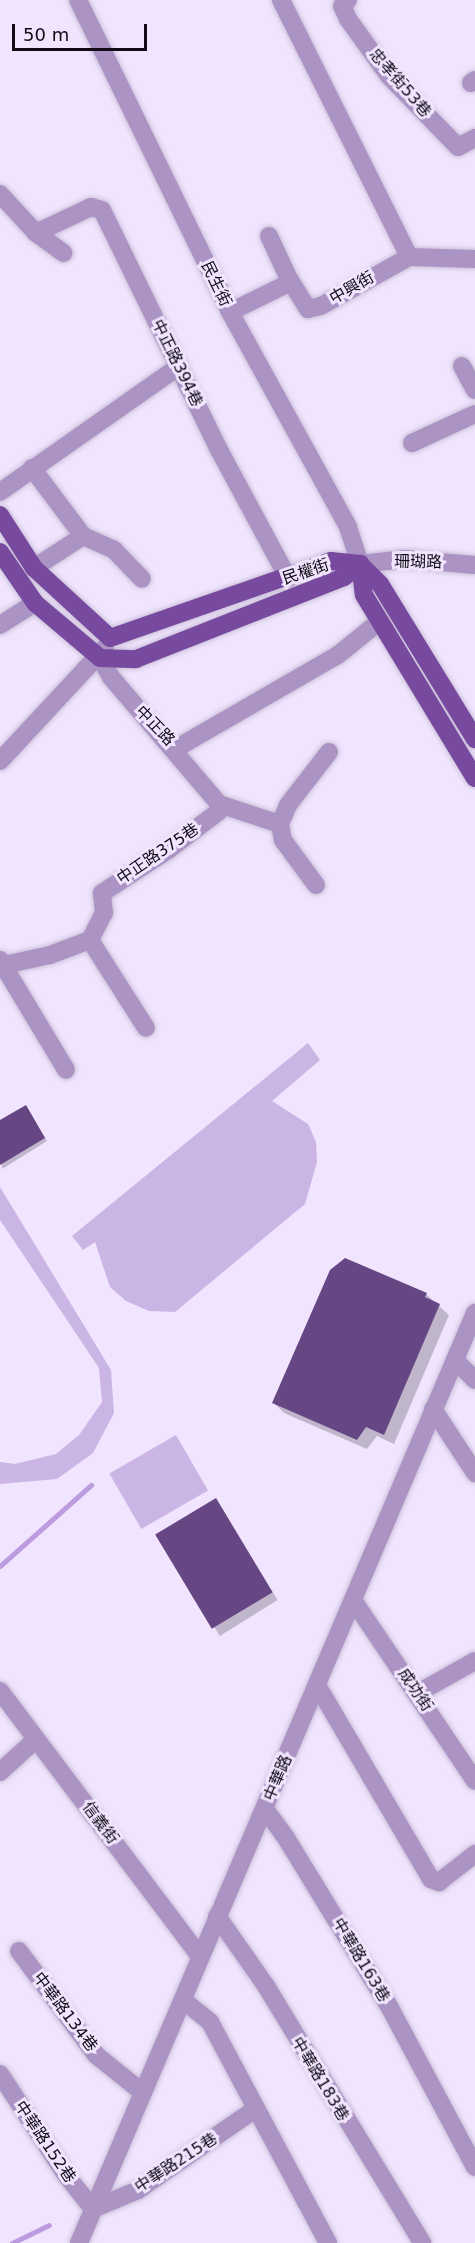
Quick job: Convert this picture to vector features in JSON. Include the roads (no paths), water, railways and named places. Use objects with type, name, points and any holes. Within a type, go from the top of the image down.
[{"type":"main road","points":[[0,515],[34,568],[110,638]]},
{"type":"main road","name":"中正路","points":[[0,552],[35,603],[100,658]]},
{"type":"main road","name":"民權街","points":[[110,638],[288,578],[331,561],[360,564]]},
{"type":"main road","name":"民權街","points":[[100,658],[136,659],[344,577],[360,564]]},
{"type":"main road","points":[[360,564],[364,595],[475,778]]},
{"type":"main road","points":[[360,564],[380,584],[475,739]]},
{"type":"street","name":"民生街","points":[[78,0],[230,312],[348,527],[360,564]]},
{"type":"street","points":[[281,0],[409,257],[475,259]]},
{"type":"street","name":"忠孝街53巷","points":[[348,0],[342,6],[348,19],[389,76],[458,147],[475,138]]},
{"type":"street","points":[[0,194],[36,233],[64,253]]},
{"type":"street","name":"中正路394巷","points":[[36,233],[91,207],[102,210],[288,578]]},
{"type":"street","name":"中興街","points":[[269,236],[291,282],[308,309],[321,306],[409,257]]},
{"type":"street","points":[[230,312],[291,282]]},
{"type":"street","points":[[0,492],[179,366]]},
{"type":"street","points":[[462,366],[475,390]]},
{"type":"street","points":[[412,443],[475,414]]},
{"type":"street","points":[[32,468],[83,536],[114,550],[142,579]]},
{"type":"street","points":[[34,568],[83,536]]},
{"type":"street","name":"珊瑚路","points":[[360,564],[405,559],[475,564]]},
{"type":"street","points":[[0,625],[35,603]]},
{"type":"street","name":"中正路","points":[[100,658],[111,677],[175,749],[328,661],[380,621]]},
{"type":"street","points":[[0,761],[100,658],[110,638]]},
{"type":"street","points":[[175,749],[219,804],[280,824]]},
{"type":"street","points":[[316,885],[283,840],[280,824],[288,805],[329,752]]},
{"type":"street","name":"中正路375巷","points":[[90,940],[104,913],[102,892],[168,850],[218,812],[219,804]]},
{"type":"street","points":[[66,1070],[2,962],[50,955],[90,940],[146,1028]]},
{"type":"street","name":"中華路","points":[[79,2243],[475,1312]]},
{"type":"street","points":[[455,1360],[475,1380]]},
{"type":"street","points":[[434,1409],[475,1473]]},
{"type":"street","name":"成功街","points":[[353,1600],[418,1693],[475,1781]]},
{"type":"street","points":[[418,1693],[475,1661]]},
{"type":"street","points":[[317,1685],[431,1880],[439,1882],[475,1854]]},
{"type":"street","name":"信義街","points":[[0,1690],[35,1740],[200,1956]]},
{"type":"street","points":[[0,1772],[35,1740]]},
{"type":"street","name":"中華路163巷","points":[[264,1809],[286,1838],[390,2008],[475,2167]]},
{"type":"street","name":"中華路183巷","points":[[217,1916],[266,1986],[422,2243]]},
{"type":"street","name":"中華路134巷","points":[[19,1951],[96,2055],[142,2092]]},
{"type":"street","points":[[183,2000],[210,2022],[254,2110],[274,2139],[328,2243]]},
{"type":"street","name":"中華路152巷","points":[[0,2073],[66,2175],[93,2209]]},
{"type":"street","name":"中華路215巷","points":[[93,2209],[138,2190],[254,2110]]},
{"type":"waterway","points":[[0,1566],[91,1485]]},
{"type":"waterway","points":[[12,2243],[49,2225]]}]
